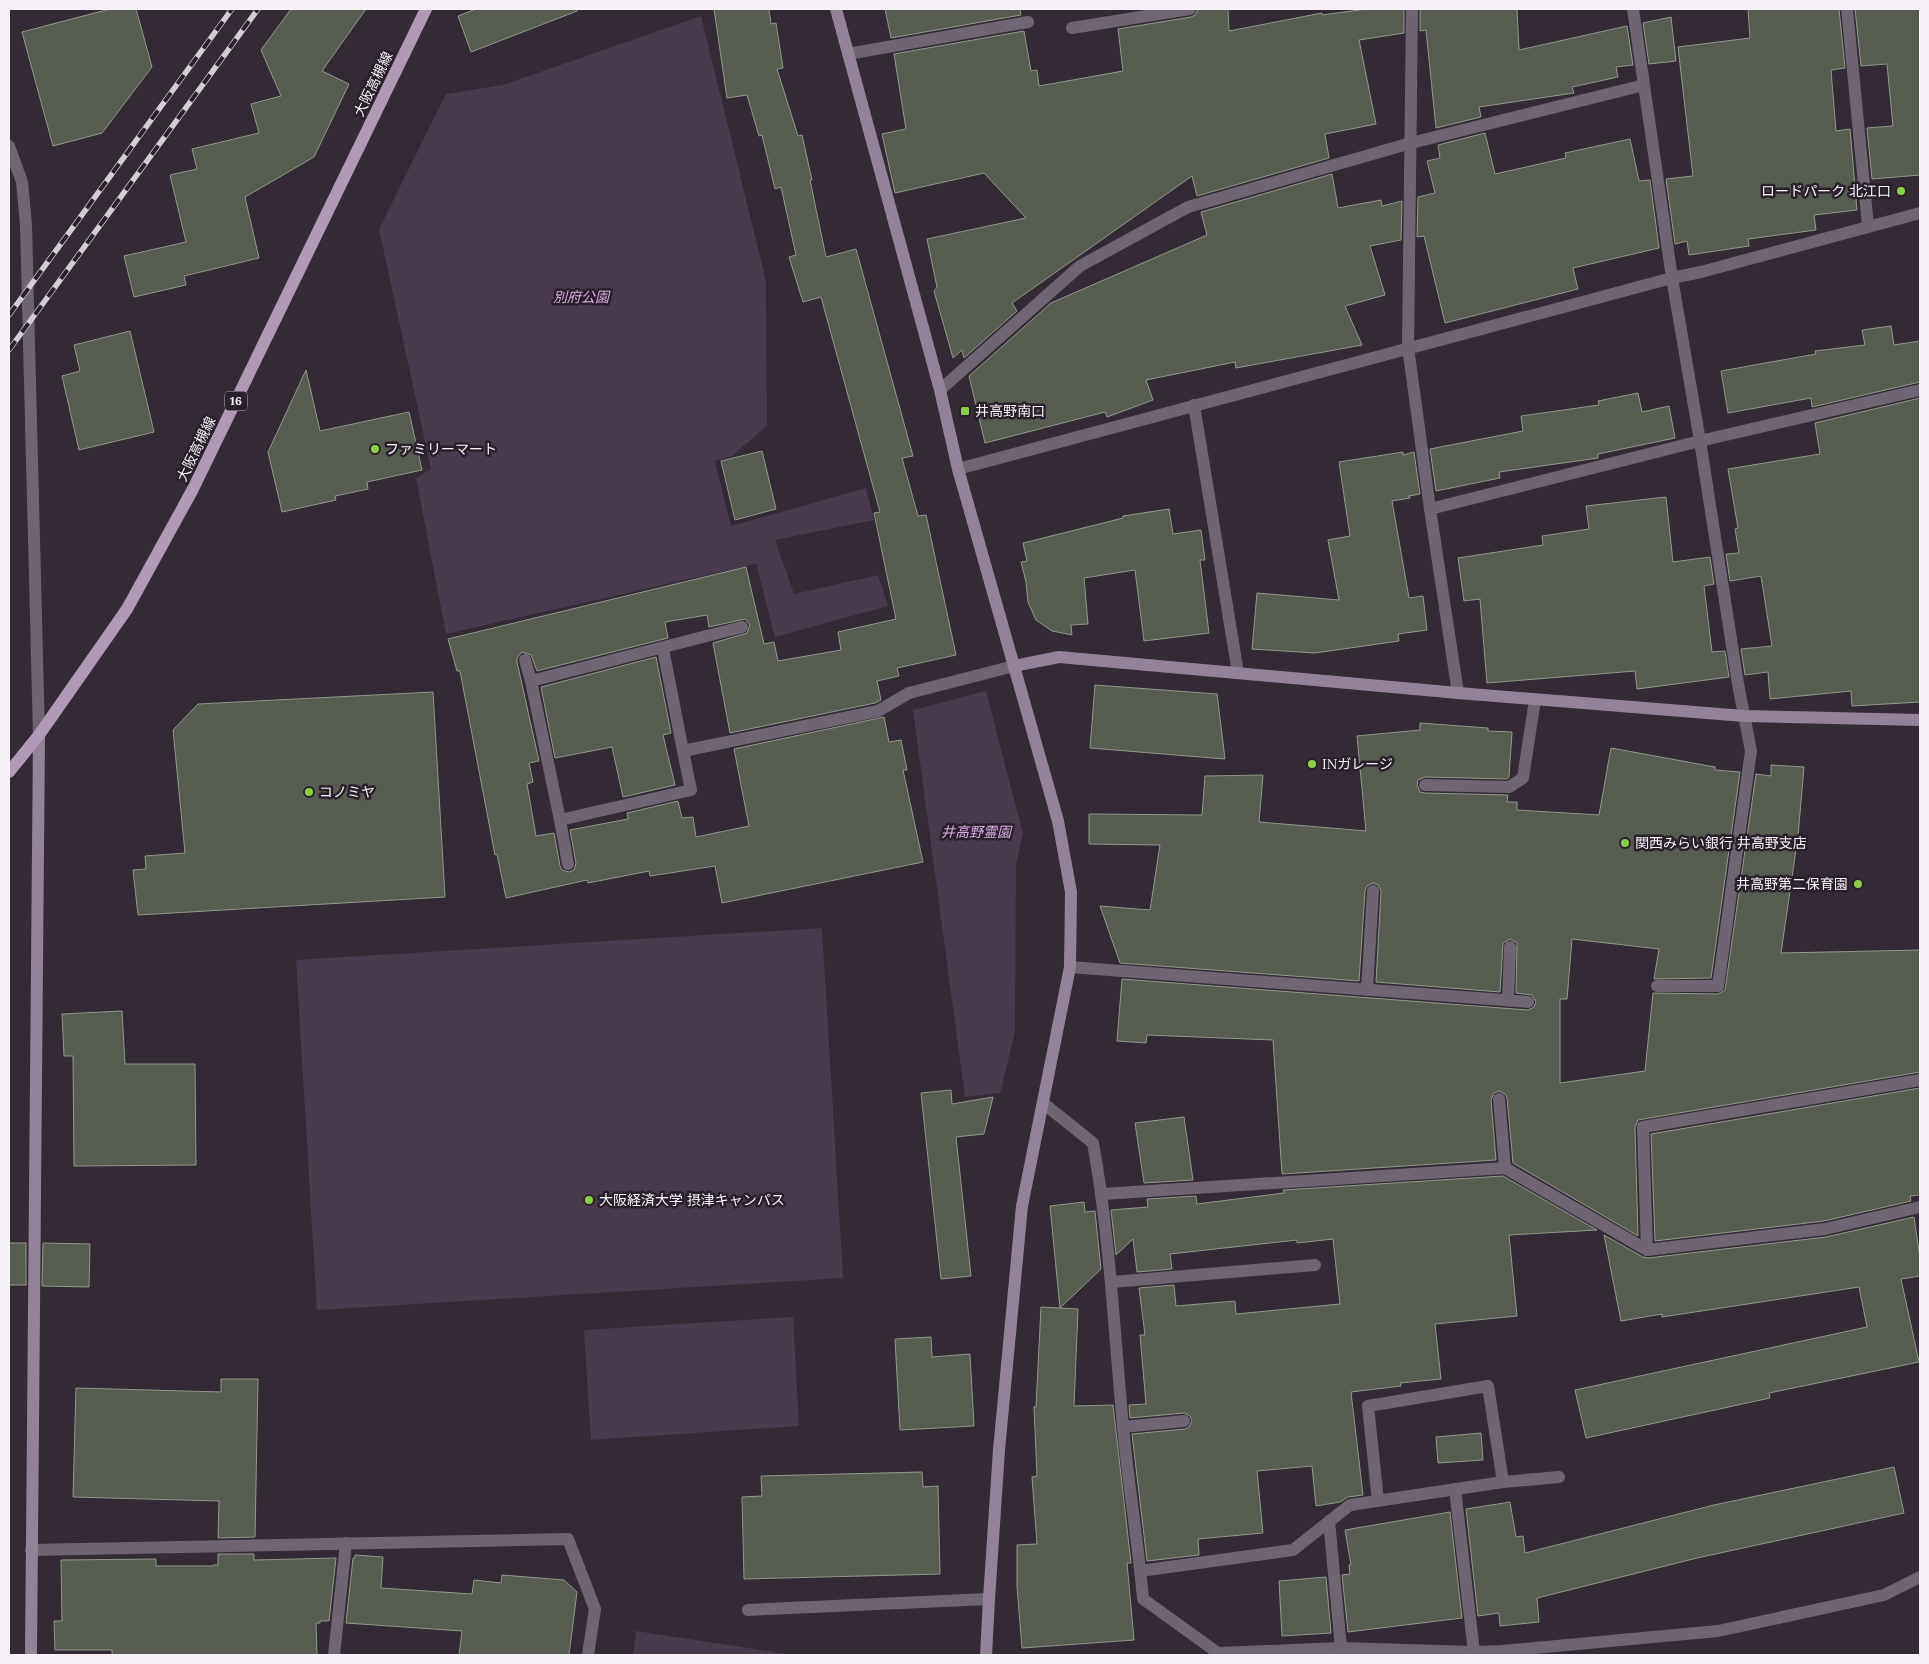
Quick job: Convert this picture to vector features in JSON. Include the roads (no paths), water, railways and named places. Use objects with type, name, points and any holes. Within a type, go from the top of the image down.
[{"type":"main road","name":"大阪高槻線","points":[[9,772],[39,736],[127,609],[193,490],[426,9]]},
{"type":"street","points":[[836,9],[940,390],[958,470],[1058,821],[1071,892],[1070,967],[1022,1206],[999,1450],[988,1599],[986,1655]]},
{"type":"street","points":[[1072,28],[1190,9]]},
{"type":"street","points":[[1412,9],[1408,347],[1458,693]]},
{"type":"street","points":[[1632,9],[1672,278],[1738,684],[1752,751],[1718,986],[1657,986]]},
{"type":"street","points":[[1847,9],[1868,226]]},
{"type":"street","points":[[848,54],[1028,22]]},
{"type":"street","points":[[940,390],[1080,266],[1188,207],[1411,143],[1644,84]]},
{"type":"street","points":[[9,146],[22,182],[26,225],[39,736],[30,1655]]},
{"type":"street","points":[[958,470],[1408,347],[1701,272],[1920,213]]},
{"type":"street","points":[[1430,509],[1700,441],[1920,390]]},
{"type":"street","points":[[1194,405],[1238,673]]},
{"type":"street","points":[[531,681],[742,627]]},
{"type":"street","points":[[560,820],[691,790],[662,648]]},
{"type":"street","points":[[683,751],[878,711],[909,693],[1014,666],[1059,657],[1535,700],[1744,716],[1920,720]]},
{"type":"street","points":[[525,660],[531,681],[568,864]]},
{"type":"street","points":[[1424,785],[1509,787],[1523,778],[1535,700]]},
{"type":"street","points":[[1366,990],[1372,891]]},
{"type":"street","points":[[1508,1000],[1510,947]]},
{"type":"street","points":[[1070,967],[1528,1002]]},
{"type":"street","points":[[1647,1250],[1644,1127],[1920,1080]]},
{"type":"street","points":[[1499,1099],[1505,1168]]},
{"type":"street","points":[[1043,1103],[1093,1143],[1102,1194],[1112,1282],[1123,1427],[1143,1599],[1218,1654],[1341,1648],[1474,1652],[1718,1631],[1884,1595],[1920,1577]]},
{"type":"street","points":[[1102,1194],[1505,1168],[1647,1250],[1825,1229],[1920,1207]]},
{"type":"street","points":[[1112,1282],[1315,1265]]},
{"type":"street","points":[[1378,1501],[1368,1406],[1488,1386],[1503,1482]]},
{"type":"street","points":[[1123,1427],[1184,1421]]},
{"type":"street","points":[[1140,1571],[1293,1550],[1350,1506],[1503,1482],[1558,1477]]},
{"type":"street","points":[[1454,1489],[1474,1652]]},
{"type":"street","points":[[1330,1521],[1341,1648]]},
{"type":"street","points":[[31,1550],[568,1539],[595,1609],[588,1655]]},
{"type":"street","points":[[334,1655],[346,1543]]},
{"type":"street","points":[[748,1610],[988,1599]]},
{"type":"railway","points":[[9,315],[232,9]]},
{"type":"railway","points":[[9,350],[258,9]]},
{"type":"place","name":"ロードパーク 北江口","points":[[1901,191]]},
{"type":"place","name":"井高野南口","points":[[965,411]]},
{"type":"place","name":"ファミリーマート","points":[[375,449]]},
{"type":"place","name":"INガレージ","points":[[1312,764]]},
{"type":"place","name":"コノミヤ","points":[[309,792]]},
{"type":"place","name":"関西みらい銀行 井高野支店","points":[[1625,843]]},
{"type":"place","name":"井高野第二保育園","points":[[1858,884]]},
{"type":"place","name":"大阪経済大学 摂津キャンパス","points":[[589,1200]]},
{"type":"park label","name":"別府公園","points":[[581,297]]},
{"type":"park label","name":"井高野霊園","points":[[976,832]]}]
